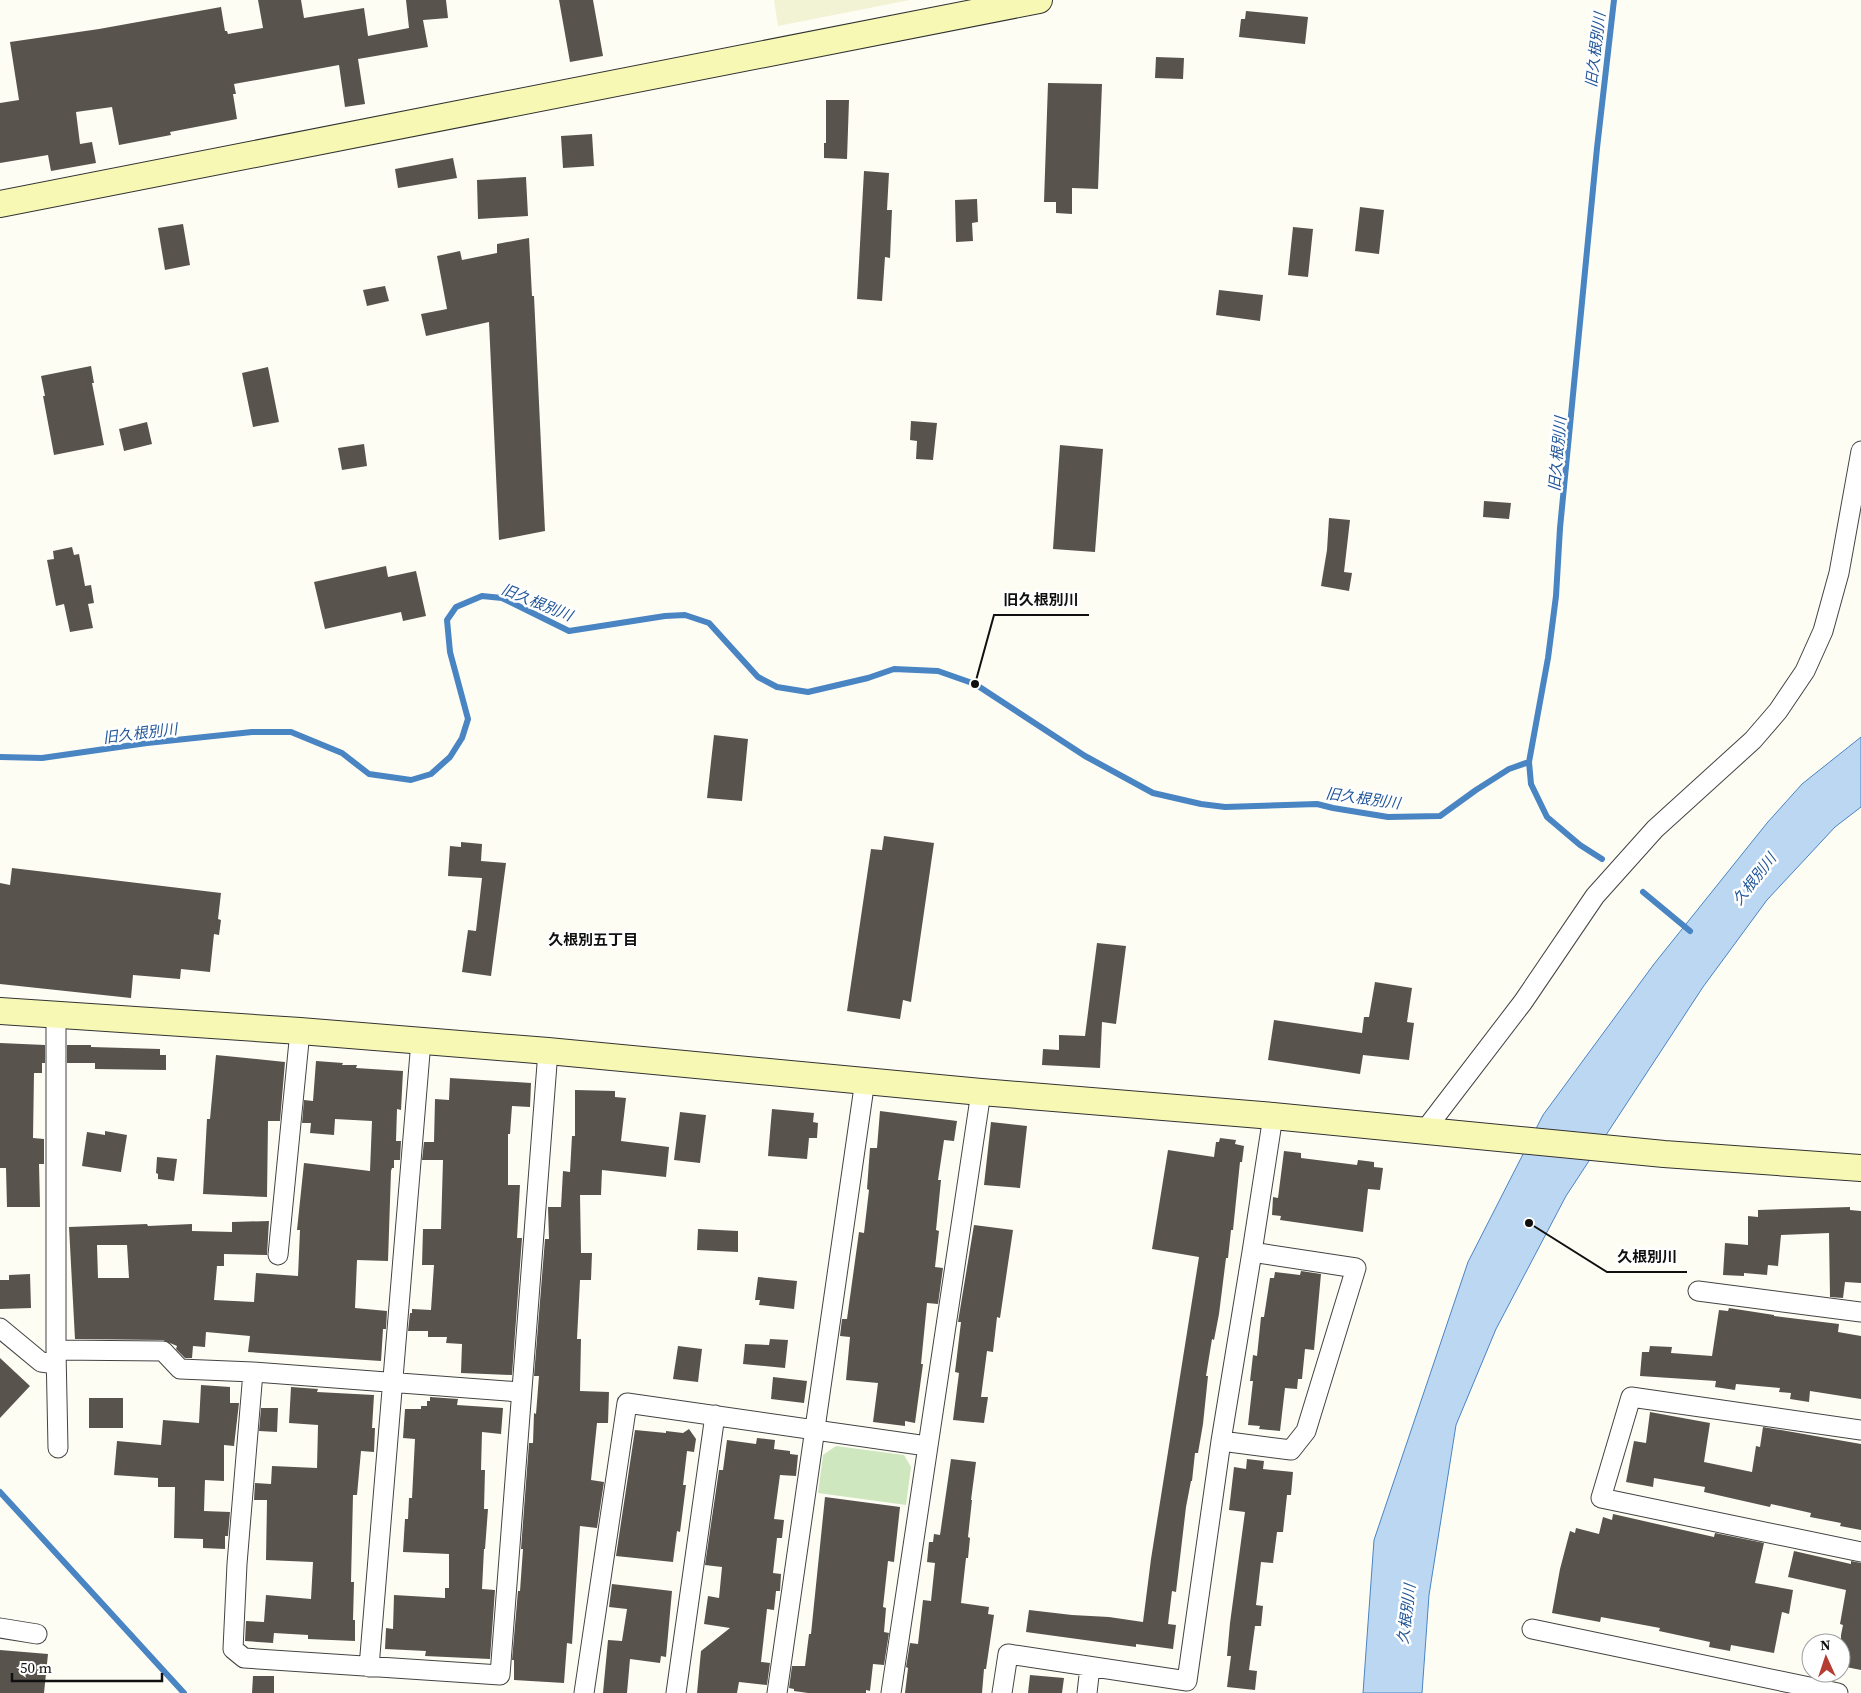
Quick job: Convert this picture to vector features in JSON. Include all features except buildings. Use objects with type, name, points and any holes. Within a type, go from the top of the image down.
[{"type":"street","points":[[0,204],[1039,0]]},
{"type":"street","points":[[1425,1130],[1523,1002],[1595,896],[1655,829],[1753,740],[1778,711],[1805,671],[1823,631],[1839,573],[1861,451]]},
{"type":"street","points":[[0,1011],[300,1031],[548,1051],[981,1092],[1425,1130],[1664,1154],[1861,1168]]},
{"type":"street","points":[[56,1014],[56,1357],[58,1448]]},
{"type":"street","points":[[278,1255],[300,1031]]},
{"type":"street","points":[[369,1667],[421,1041]]},
{"type":"street","points":[[253,1372],[237,1564],[233,1649],[244,1658],[500,1674],[520,1392],[548,1051]]},
{"type":"street","points":[[777,1693],[865,1080]]},
{"type":"street","points":[[891,1693],[981,1092]]},
{"type":"street","points":[[1002,1693],[1008,1654],[1188,1681],[1221,1441],[1273,1116]]},
{"type":"street","points":[[1221,1441],[1291,1450],[1306,1431],[1356,1268],[1252,1252]]},
{"type":"street","points":[[1698,1291],[1861,1312]]},
{"type":"street","points":[[0,1328],[41,1362],[56,1357],[163,1351],[180,1369],[253,1372],[520,1392]]},
{"type":"street","points":[[1861,1430],[1632,1397],[1601,1498],[1861,1552]]},
{"type":"street","points":[[584,1693],[628,1403],[927,1446]]},
{"type":"street","points":[[676,1693],[715,1415]]},
{"type":"street","points":[[0,1628],[37,1634]]},
{"type":"street","points":[[1532,1630],[1838,1693]]},
{"type":"street","points":[[1087,1693],[1090,1667]]},
{"type":"green space","points":[[774,0],[910,0],[778,26]]},
{"type":"green space","points":[[836,1446],[904,1455],[911,1467],[906,1505],[818,1493],[823,1455]]},
{"type":"water","points":[[1861,737],[1861,807],[1835,827],[1767,900],[1703,987],[1566,1196],[1496,1329],[1456,1425],[1429,1595],[1422,1693],[1363,1693],[1374,1540],[1468,1262],[1543,1115],[1654,964],[1767,823],[1802,784]]},
{"type":"waterway","name":"旧久根別川","points":[[0,757],[42,758],[147,743],[252,732],[291,732],[342,753],[369,774],[411,780],[431,774],[450,757],[462,738],[468,719],[450,652],[447,620],[456,607],[482,596],[502,598],[569,631],[665,616],[685,615],[709,623],[758,677],[777,687],[808,692],[868,678],[894,669],[938,671],[975,684],[1085,756],[1153,793],[1201,804],[1225,807],[1317,804],[1388,817],[1440,816],[1509,769],[1529,762],[1548,658],[1556,596],[1560,528],[1597,148],[1614,0]]},
{"type":"waterway","points":[[1529,762],[1531,784],[1547,817],[1580,845],[1602,859]]},
{"type":"waterway","points":[[1643,892],[1690,931]]},
{"type":"waterway","points":[[0,1492],[184,1693]]},
{"type":"place","name":"旧久根別川","points":[[975,684]]},
{"type":"place","name":"久根別川","points":[[1529,1223]]},
{"type":"district","name":"久根別五丁目","points":[[593,939]]}]
